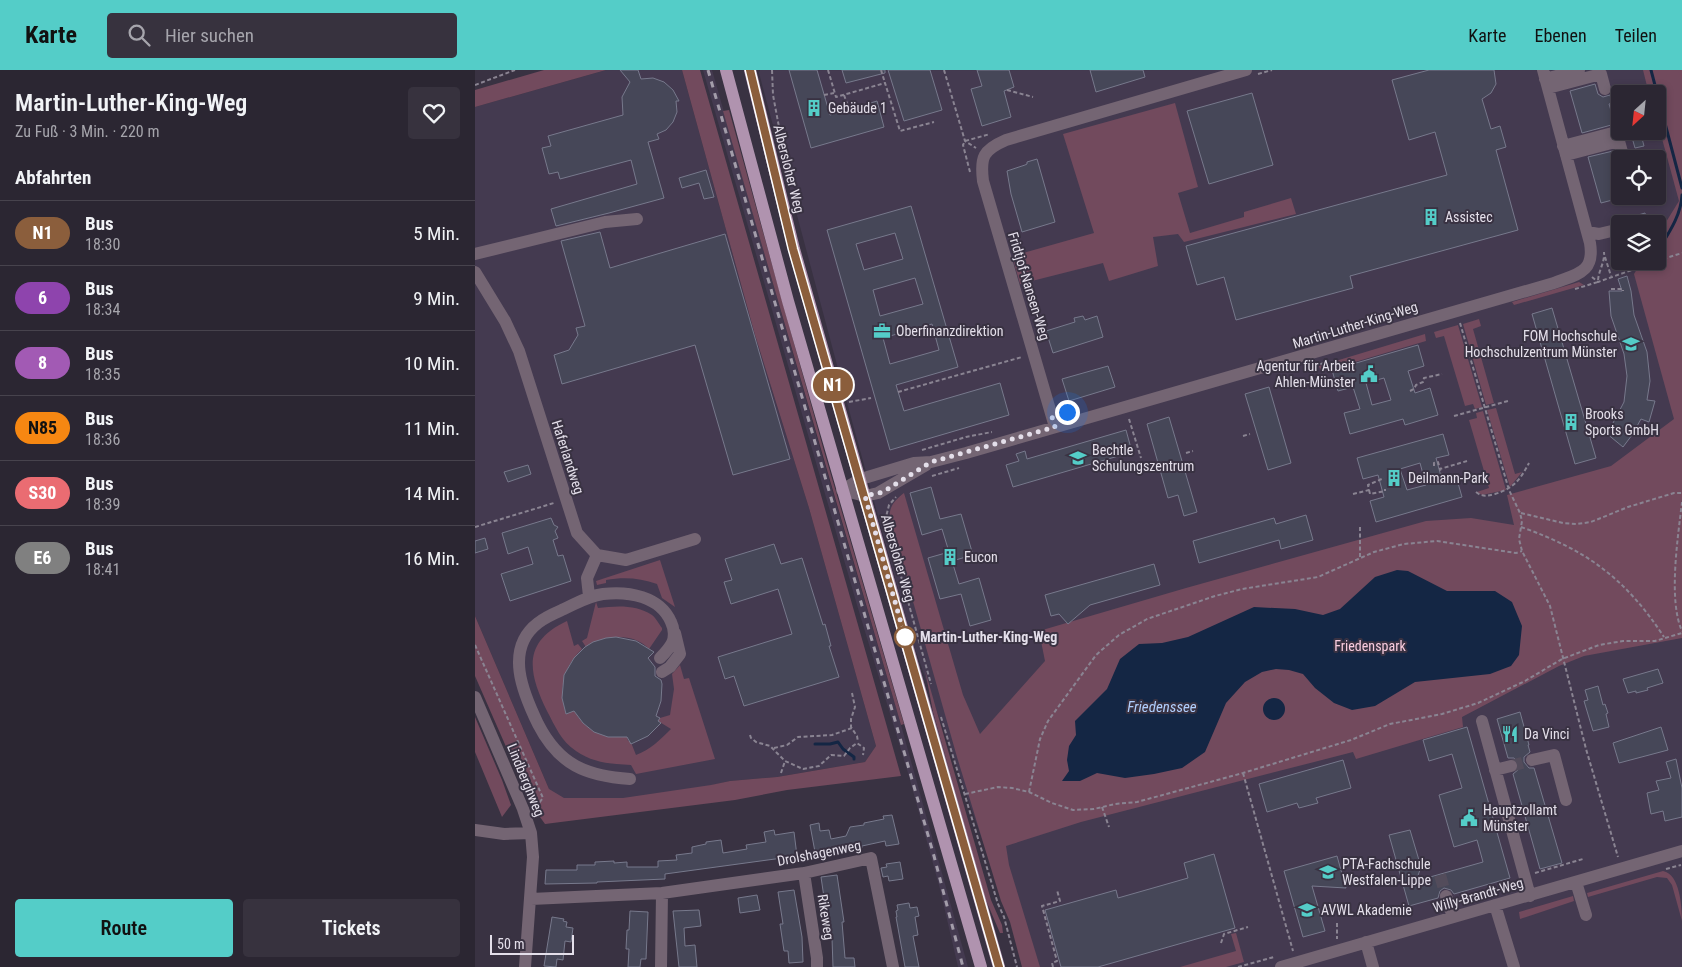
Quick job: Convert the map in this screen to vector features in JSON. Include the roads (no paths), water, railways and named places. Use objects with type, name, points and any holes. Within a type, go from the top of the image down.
[{"type":"main road","points":[[726,70],[788,301],[981,967]]},
{"type":"main road","name":"Albersloher Weg","points":[[750,71],[793,249],[861,479],[999,967]]},
{"type":"street","points":[[1545,79],[1579,70]]},
{"type":"street","name":"Fridtjof-Nansen-Weg","points":[[1055,427],[983,181],[981,168],[985,153],[993,145],[1005,140],[1249,73]]},
{"type":"street","points":[[1545,79],[1601,74],[1605,89]]},
{"type":"street","points":[[1545,79],[1587,232],[1599,234],[1611,231]]},
{"type":"street","points":[[1565,151],[1611,134]]},
{"type":"street","points":[[1565,151],[1619,141],[1622,150]]},
{"type":"street","points":[[475,254],[605,222],[637,219]]},
{"type":"street","name":"Martin-Luther-King-Weg","points":[[843,490],[861,479],[914,463],[931,462],[1313,354],[1458,316],[1554,283],[1588,267],[1591,254],[1587,232]]},
{"type":"street","name":"Haferlandweg","points":[[475,272],[505,321],[519,351],[577,534],[597,555]]},
{"type":"street","name":"Martin-Luther-King-Weg","points":[[865,496],[883,492],[931,462]]},
{"type":"street","points":[[843,490],[865,496]]},
{"type":"street","points":[[589,596],[587,578],[597,555],[626,560],[695,539]]},
{"type":"street","points":[[629,779],[605,777],[586,772],[553,747],[531,710],[520,680],[519,659],[521,648],[530,630],[545,618],[589,596],[616,594],[642,597],[661,606],[667,612],[678,640],[680,654],[670,667],[661,672]]},
{"type":"street","points":[[660,658],[672,643],[674,637],[673,625]]},
{"type":"street","name":"Lindberghweg","points":[[475,697],[523,809],[531,834],[533,857],[525,967]]},
{"type":"street","points":[[1482,721],[1530,896]]},
{"type":"street","points":[[1532,760],[1554,755],[1566,800]]},
{"type":"street","points":[[1495,770],[1511,766]]},
{"type":"street","points":[[475,830],[504,834],[531,834]]},
{"type":"street","name":"Willy-Brandt-Weg","points":[[1278,962],[1297,962],[1682,852]]},
{"type":"street","name":"Drolshagenweg","points":[[531,899],[662,893],[804,873],[871,858],[893,967]]},
{"type":"street","name":"Rikeweg","points":[[804,873],[817,967]]},
{"type":"street","points":[[1576,882],[1586,915]]},
{"type":"street","points":[[661,967],[662,893]]},
{"type":"street","points":[[1446,896],[1453,917]]},
{"type":"street","points":[[1495,905],[1514,967]]},
{"type":"street","points":[[1366,942],[1373,967]]},
{"type":"water","name":"Friedenssee","points":[[1397,570],[1408,571],[1447,591],[1495,591],[1512,602],[1522,626],[1519,655],[1511,666],[1490,674],[1415,682],[1375,706],[1352,710],[1334,703],[1315,688],[1303,674],[1276,669],[1262,672],[1245,682],[1226,703],[1205,752],[1182,768],[1125,778],[1097,773],[1080,781],[1062,781],[1069,771],[1067,760],[1069,746],[1076,735],[1075,721],[1107,689],[1120,659],[1139,644],[1162,643],[1188,637],[1254,607],[1295,609],[1323,615],[1340,609],[1375,577]]},
{"type":"water","points":[[1274,698],[1282,701],[1285,709],[1282,717],[1274,720],[1266,717],[1263,709],[1266,701]]},
{"type":"waterway","points":[[1651,70],[1682,188]]},
{"type":"waterway","points":[[1666,237],[1677,218],[1682,195]]},
{"type":"waterway","points":[[815,744],[838,742],[854,759]]},
{"type":"tunnel","points":[[1511,766],[1532,760]]},
{"type":"tunnel","points":[[1440,875],[1446,896]]},
{"type":"railway","points":[[708,70],[934,856],[963,967]]},
{"type":"place","name":"Gebäude 1","points":[[814,108]]},
{"type":"place","name":"Assistec","points":[[1431,217]]},
{"type":"place","name":"Oberfinanzdirektion","points":[[882,331]]},
{"type":"place","name":"FOM Hochschule Hochschulzentrum Münster","points":[[1631,344]]},
{"type":"place","name":"Agentur für Arbeit Ahlen-Münster","points":[[1369,374]]},
{"type":"place","name":"Brooks Sports GmbH","points":[[1571,422]]},
{"type":"place","name":"Bechtle Schulungszentrum","points":[[1078,458]]},
{"type":"place","name":"Deilmann-Park","points":[[1394,478]]},
{"type":"place","name":"Eucon","points":[[950,557]]},
{"type":"place","name":"Martin-Luther-King-Weg","points":[[905,637]]},
{"type":"place","name":"Da Vinci","points":[[1510,734]]},
{"type":"place","name":"Hauptzollamt Münster","points":[[1469,818]]},
{"type":"place","name":"PTA-Fachschule Westfalen-Lippe","points":[[1328,872]]},
{"type":"place","name":"AVWL Akademie","points":[[1307,910]]},
{"type":"park label","name":"Friedenspark","points":[[1370,646]]}]
